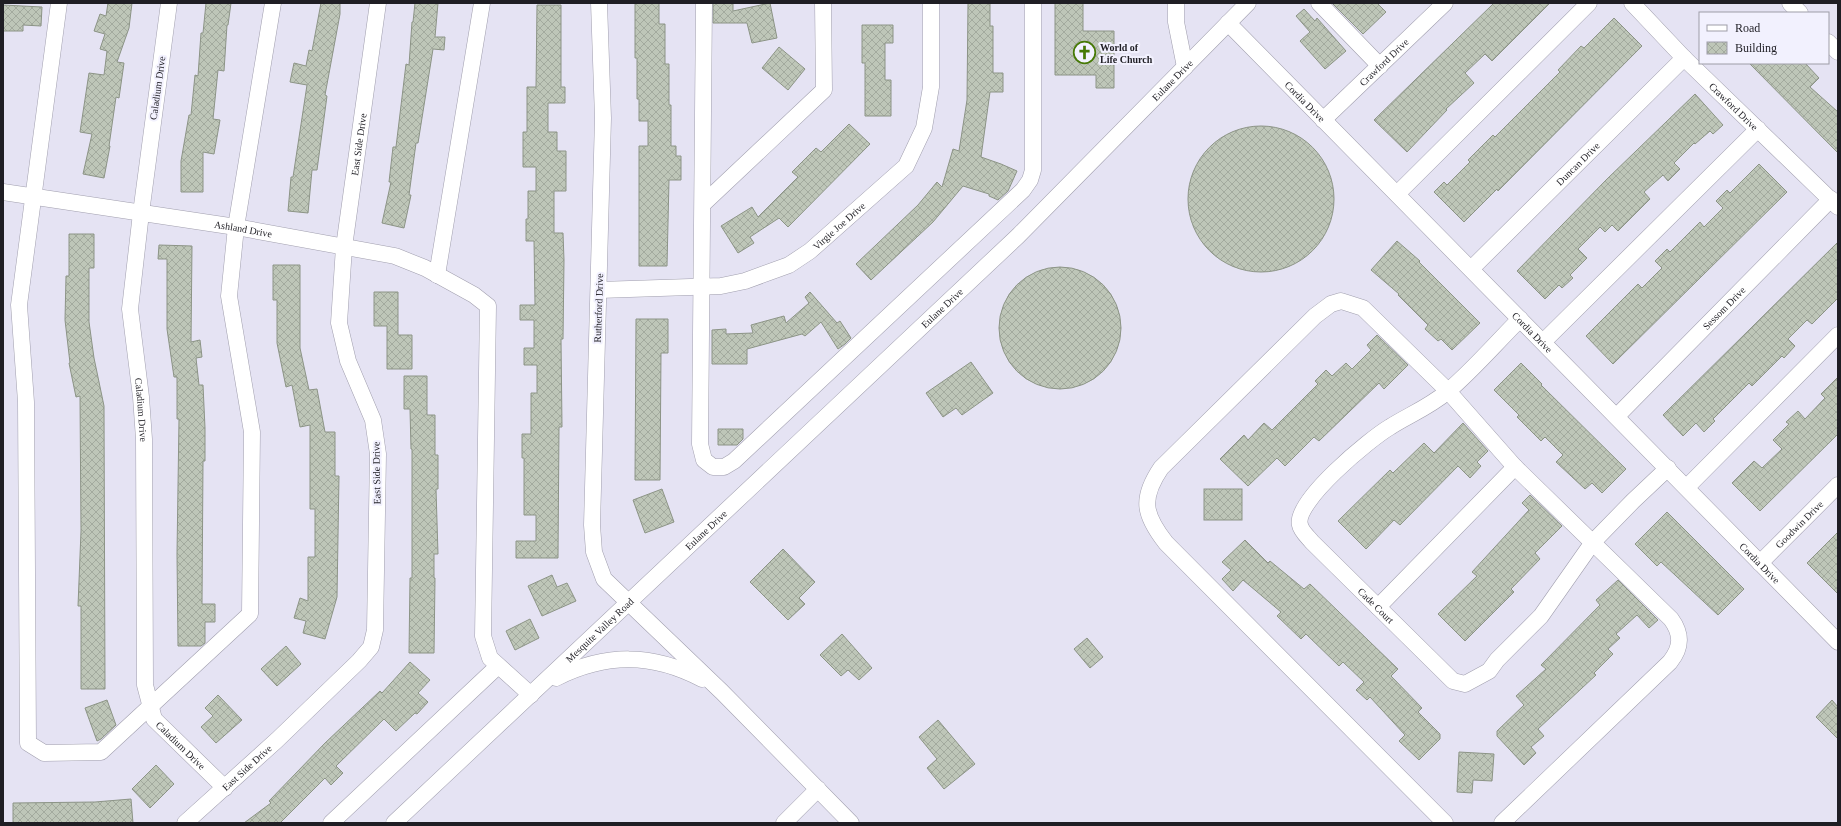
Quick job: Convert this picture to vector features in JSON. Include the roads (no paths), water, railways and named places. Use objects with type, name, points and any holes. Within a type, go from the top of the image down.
[{"type":"street","points":[[59,3],[19,305],[26,402],[28,743],[44,753],[101,752],[250,614],[252,432],[229,296],[236,227],[273,3]]},
{"type":"street","name":"Caladium Drive","points":[[169,3],[141,213],[130,310],[141,397],[144,439],[145,685],[154,718],[225,788]]},
{"type":"street","name":"East Side Drive","points":[[185,823],[277,740],[359,661],[371,647],[375,630],[378,454],[373,420],[348,361],[339,323],[344,247],[378,3]]},
{"type":"street","points":[[437,275],[482,3]]},
{"type":"street","name":"Rutherford Drive","points":[[599,3],[603,118],[592,525],[594,552],[604,579],[627,603]]},
{"type":"street","points":[[704,3],[700,444],[704,460],[713,467],[724,467],[734,461],[1018,195],[1030,180],[1033,170],[1033,3]]},
{"type":"street","points":[[703,204],[824,90],[823,3]]},
{"type":"street","name":"Virgie Joe Drive","points":[[599,290],[721,286],[745,281],[789,265],[810,251],[906,166],[924,128],[931,87],[932,3]]},
{"type":"street","points":[[1176,3],[1176,22],[1184,67]]},
{"type":"street","name":"Eulane Drive","points":[[627,603],[1018,236],[1248,3]]},
{"type":"street","points":[[1319,3],[1380,66]]},
{"type":"street","name":"Crawford Drive","points":[[1323,120],[1444,3]]},
{"type":"street","points":[[1397,194],[1589,3]]},
{"type":"street","name":"Crawford Drive","points":[[1632,3],[1684,58],[1834,203]]},
{"type":"street","points":[[1790,3],[1799,12]]},
{"type":"street","name":"Cordia Drive","points":[[1228,23],[1687,487],[1760,563],[1836,637]]},
{"type":"street","points":[[1829,43],[1838,52]]},
{"type":"street","name":"Duncan Drive","points":[[1471,269],[1684,58]]},
{"type":"street","points":[[1543,342],[1758,130]]},
{"type":"street","name":"Ashland Drive","points":[[3,192],[236,227],[395,256],[437,275],[474,295],[488,306],[483,636],[490,658],[498,666]]},
{"type":"street","name":"Sessom Drive","points":[[1617,416],[1834,203]]},
{"type":"street","points":[[1445,823],[1166,543],[1155,529],[1148,516],[1148,490],[1161,468],[1315,316],[1331,304],[1341,301],[1363,308],[1448,391],[1515,467],[1671,619],[1680,634],[1680,643],[1676,655],[1670,662],[1502,823]]},
{"type":"street","name":"Cade Court","points":[[1520,319],[1448,391],[1429,406],[1390,426],[1369,442],[1320,486],[1307,502],[1300,516],[1300,525],[1312,542],[1453,681],[1465,684],[1488,671],[1541,616],[1593,542],[1668,468]]},
{"type":"street","points":[[1687,487],[1838,335]]},
{"type":"street","points":[[1378,607],[1515,467]]},
{"type":"street","name":"Goodwin Drive","points":[[1760,563],[1838,485]]},
{"type":"street","name":"Mesquite Valley Road","points":[[394,823],[627,603],[716,687],[851,823]]},
{"type":"street","points":[[331,823],[498,666],[536,690],[577,668],[606,660],[655,662],[678,668],[716,687]]},
{"type":"street","points":[[784,823],[818,789]]},
{"type":"place","name":"World of Life Church","points":[[1085,53]]}]
